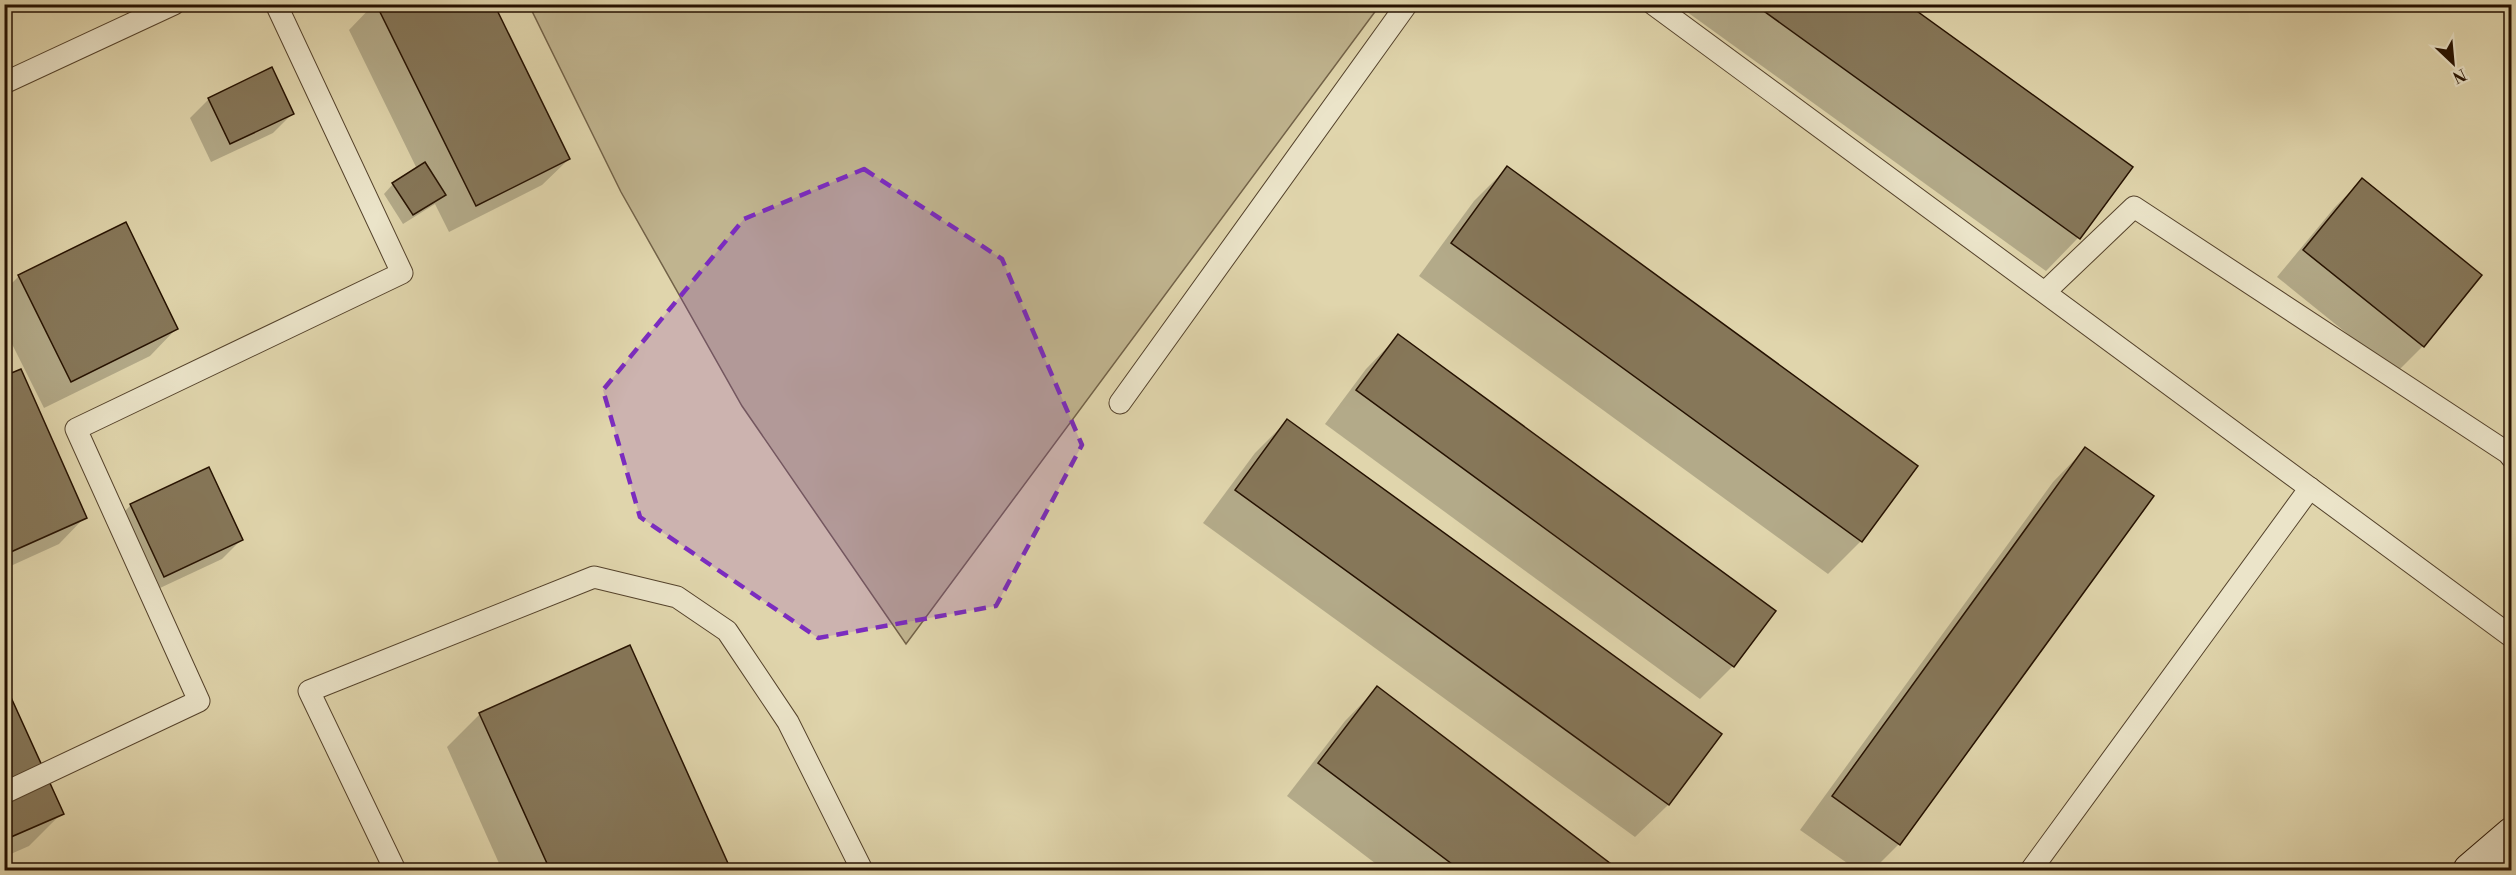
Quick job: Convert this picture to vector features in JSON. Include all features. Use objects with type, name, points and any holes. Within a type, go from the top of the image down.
[{"type":"street","points":[[2470,870],[2511,834]]},
{"type":"lane","points":[[4,83],[174,4]]},
{"type":"lane","points":[[4,793],[199,701],[76,429],[402,273],[276,4]]},
{"type":"lane","points":[[1120,403],[1407,4]]},
{"type":"lane","points":[[1653,4],[2511,637]]},
{"type":"lane","points":[[2045,292],[2134,207],[2508,453],[2511,458]]},
{"type":"lane","points":[[2031,870],[2310,488]]},
{"type":"lane","points":[[395,870],[309,691],[594,577],[677,597],[727,632],[788,722],[862,870]]},
{"type":"highlighted area","points":[[864,169],[1002,259],[1082,445],[996,606],[818,638],[640,517],[603,390],[744,219]]},
{"type":"shaded area","points":[[529,5],[1380,5],[906,644],[742,406],[621,192]]},
{"type":"building","points":[[376,4],[494,4],[570,159],[476,206]]},
{"type":"building","points":[[1754,4],[1907,4],[2133,167],[2080,239]]},
{"type":"building","points":[[272,67],[294,114],[230,144],[208,98]]},
{"type":"building","points":[[425,162],[446,195],[413,215],[392,183]]},
{"type":"building","points":[[1507,166],[1918,466],[1862,542],[1451,243]]},
{"type":"building","points":[[2362,178],[2482,275],[2424,347],[2303,250]]},
{"type":"building","points":[[126,222],[178,329],[71,382],[18,275]]},
{"type":"building","points":[[1398,334],[1776,611],[1734,667],[1356,390]]},
{"type":"building","points":[[21,369],[87,518],[4,555],[4,376]]},
{"type":"building","points":[[1287,419],[1722,734],[1669,805],[1235,490]]},
{"type":"building","points":[[2085,447],[2154,496],[1900,845],[1832,796]]},
{"type":"building","points":[[209,467],[243,540],[164,577],[130,504]]},
{"type":"building","points":[[630,645],[731,870],[550,870],[479,713]]},
{"type":"building","points":[[4,682],[64,814],[4,840]]},
{"type":"building","points":[[1377,686],[1619,870],[1460,870],[1318,763]]}]
